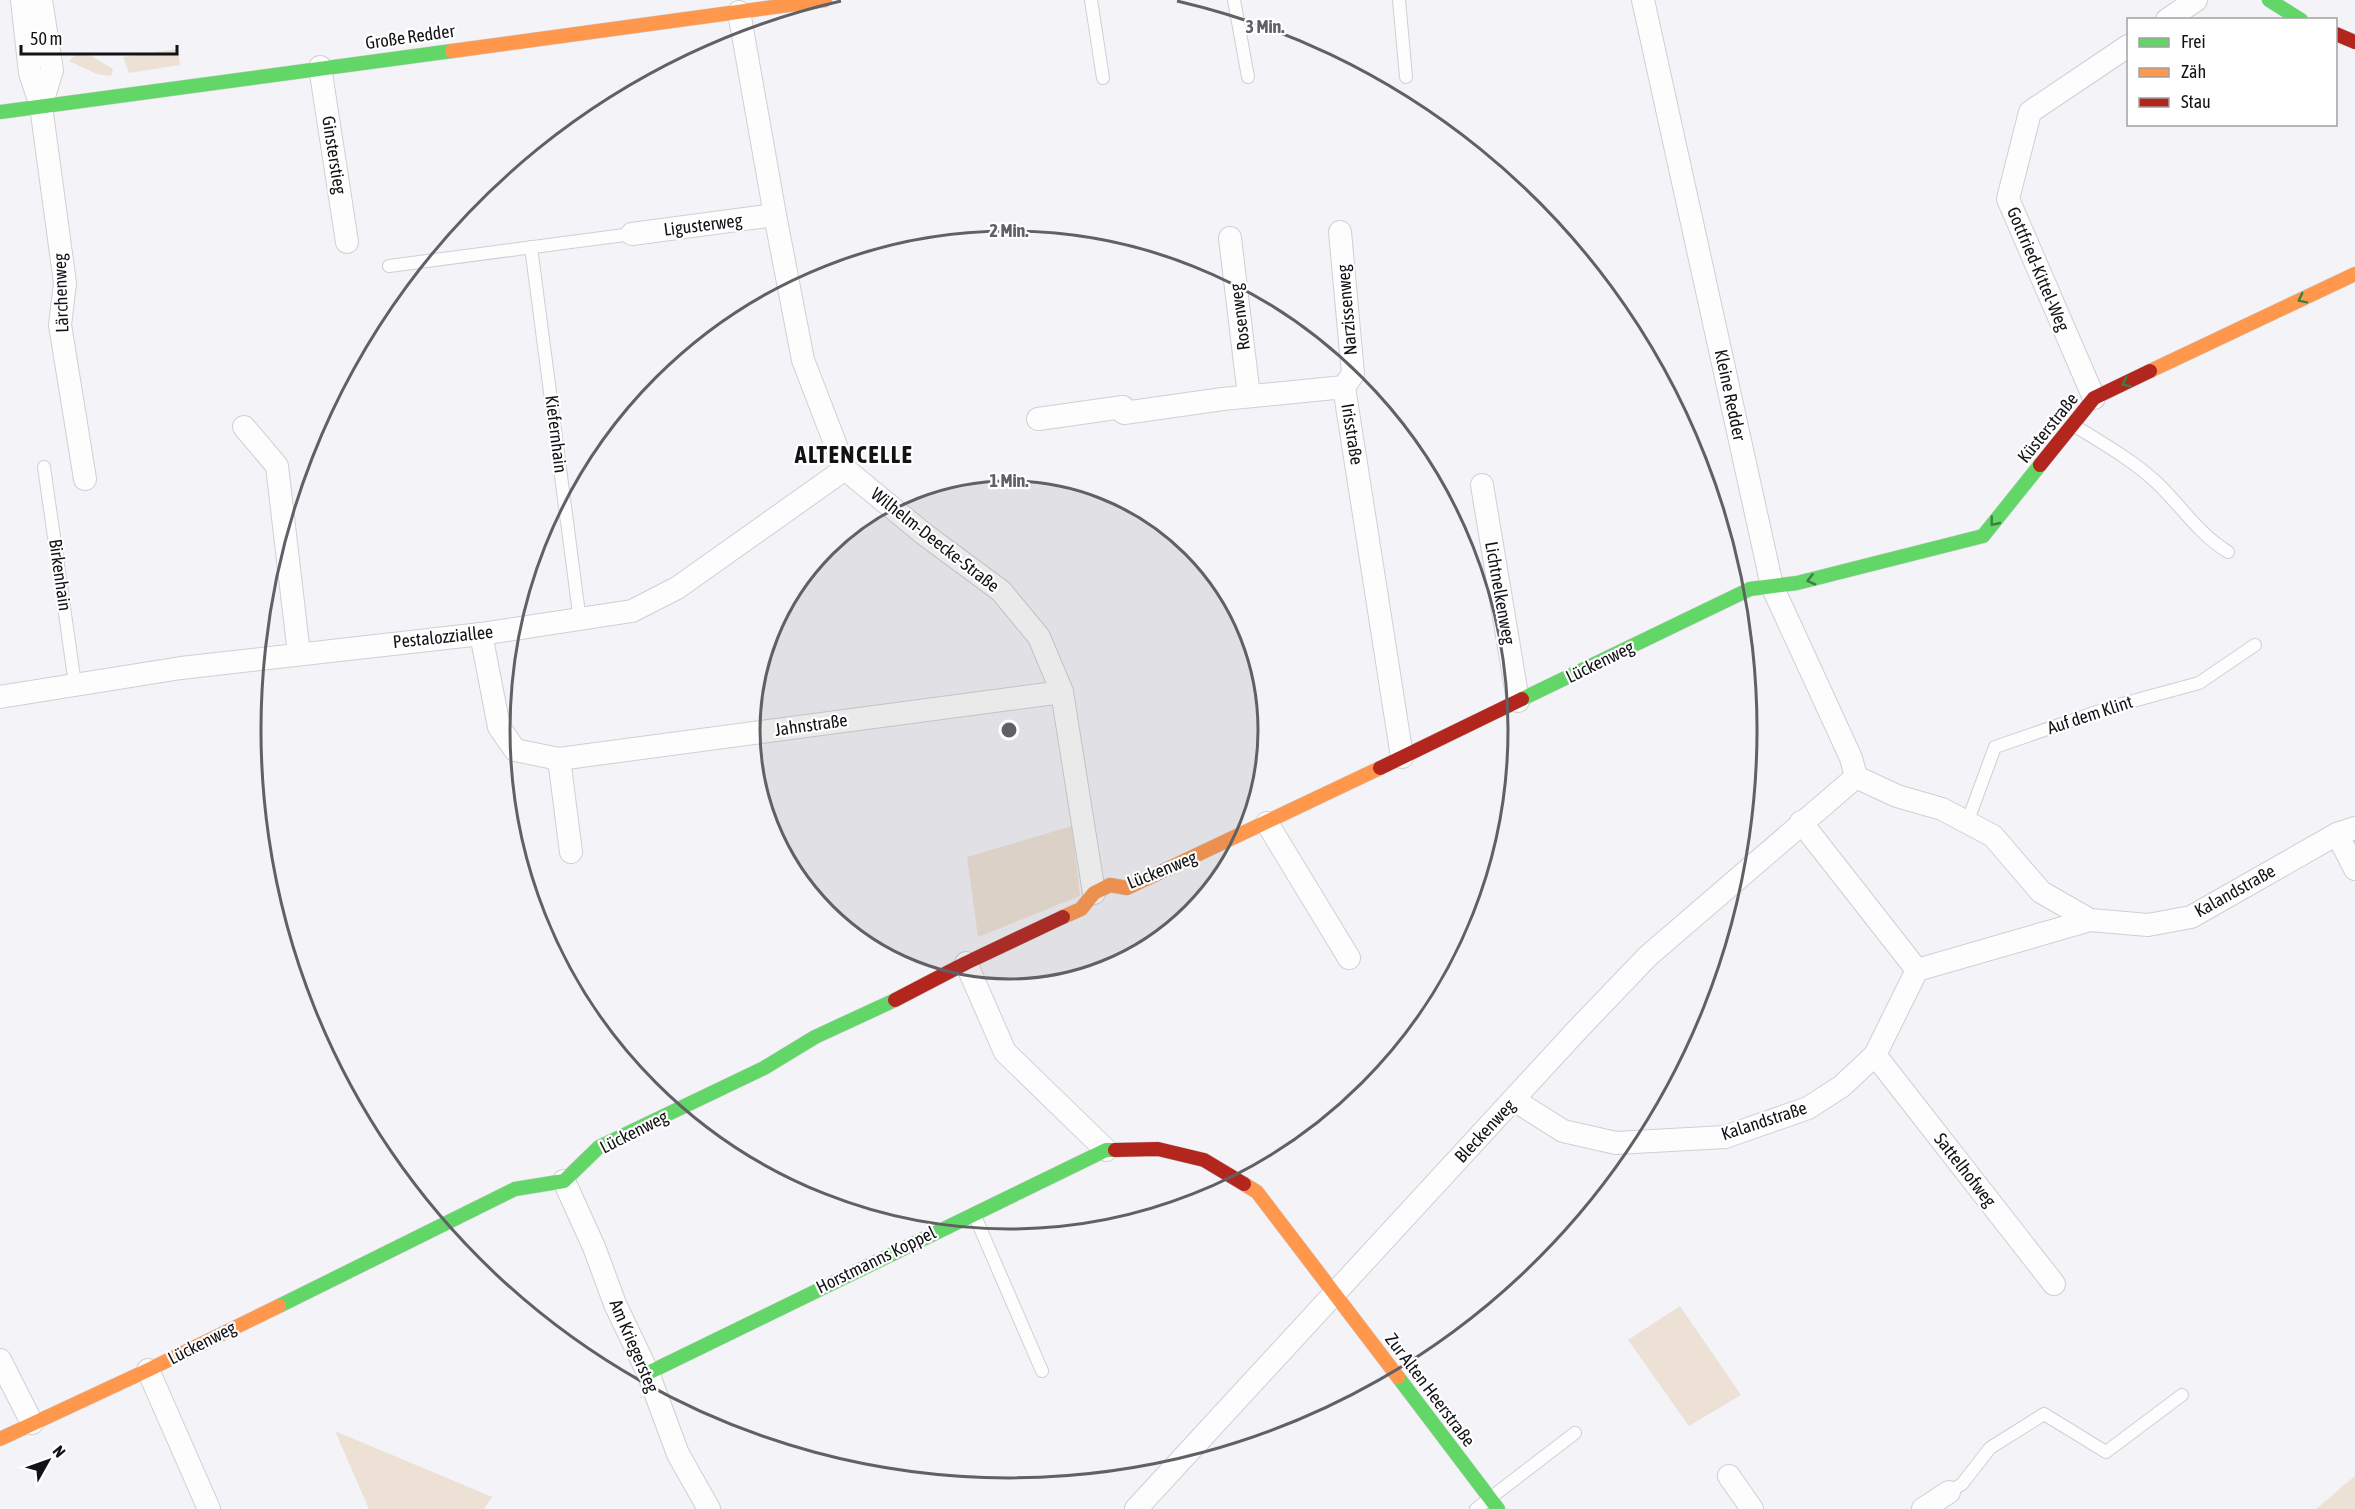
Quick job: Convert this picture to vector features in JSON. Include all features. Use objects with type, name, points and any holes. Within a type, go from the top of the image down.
[{"type":"street","name":"Lärchenweg","points":[[22,0],[30,73],[41,106],[65,283],[60,324],[85,479]]},
{"type":"street","name":"Lärchenweg","points":[[41,0],[52,70],[41,106]]},
{"type":"street","name":"Große Redder","points":[[0,112],[825,0]]},
{"type":"street","name":"Kleine Redder","points":[[1643,0],[1772,586],[1851,758],[1856,777]]},
{"type":"street","points":[[2170,18],[2196,0]]},
{"type":"street","points":[[2269,0],[2298,18]]},
{"type":"street","points":[[739,12],[803,360],[844,469]]},
{"type":"street","points":[[2337,34],[2355,42]]},
{"type":"street","name":"Gottfried-Kittel-Weg","points":[[2094,398],[2008,199],[2030,112],[2127,47]]},
{"type":"street","name":"Ginsterstieg","points":[[320,68],[347,242]]},
{"type":"street","name":"Ligusterweg","points":[[632,234],[775,215]]},
{"type":"street","name":"Narzissenweg","points":[[1340,232],[1353,374],[1344,387]]},
{"type":"street","name":"Rosenweg","points":[[1230,238],[1249,396]]},
{"type":"street","name":"Küsterstraße","points":[[1772,586],[1797,583],[1983,536],[2094,398],[2355,274]]},
{"type":"street","name":"Irisstraße","points":[[1038,419],[1123,407],[1124,413],[1249,396],[1344,387],[1402,757]]},
{"type":"street","points":[[244,427],[277,466],[299,654]]},
{"type":"street","name":"Pestalozziallee","points":[[0,697],[75,684],[299,654],[580,621],[632,611],[677,588],[844,469]]},
{"type":"street","name":"Wilhelm-Deecke-Straße","points":[[844,469],[924,534],[1001,591],[1039,637],[1062,692],[1094,893]]},
{"type":"street","name":"Lichtnelkenweg","points":[[1482,485],[1518,701]]},
{"type":"street","name":"Lückenweg","points":[[0,1439],[148,1370],[515,1189],[564,1181],[599,1147],[764,1068],[815,1037],[1082,909],[1094,893],[1110,885],[1127,888],[1267,823],[1750,589],[1772,586]]},
{"type":"street","name":"Jahnstraße","points":[[481,634],[499,727],[515,750],[559,759],[1062,692]]},
{"type":"street","points":[[559,759],[571,852]]},
{"type":"street","points":[[1856,777],[1896,796],[1942,810],[1993,836],[2041,892],[2090,920]]},
{"type":"street","name":"Bleckenweg","points":[[1136,1509],[1648,956],[1856,777]]},
{"type":"street","points":[[1801,822],[1917,970]]},
{"type":"street","points":[[1267,823],[1349,958]]},
{"type":"street","name":"Kalandstraße","points":[[1514,1100],[1563,1131],[1616,1143],[1725,1137],[1808,1108],[1842,1086],[1875,1055],[1917,970],[2090,920],[2148,925],[2191,917],[2346,831],[2355,869]]},
{"type":"street","points":[[966,963],[1005,1052],[1106,1150]]},
{"type":"street","name":"Sattelhofweg","points":[[1875,1055],[2054,1284]]},
{"type":"street","name":"Horstmanns Koppel","points":[[648,1373],[1106,1150],[1158,1149],[1204,1160],[1257,1192],[1335,1292]]},
{"type":"street","name":"Am Kriegersteg","points":[[564,1181],[594,1247],[615,1304],[648,1373],[678,1454],[709,1509]]},
{"type":"street","name":"Zur Alten Heerstraße","points":[[1335,1292],[1494,1504]]},
{"type":"street","points":[[0,1360],[32,1423]]},
{"type":"street","points":[[148,1370],[209,1509]]},
{"type":"street","points":[[1728,1476],[1752,1509]]},
{"type":"street","points":[[1923,1509],[1949,1492]]},
{"type":"lane","points":[[1091,0],[1103,78]]},
{"type":"lane","points":[[1234,0],[1248,77]]},
{"type":"lane","points":[[1399,0],[1406,77]]},
{"type":"lane","points":[[389,266],[632,234]]},
{"type":"lane","name":"Kiefernhain","points":[[531,247],[580,621]]},
{"type":"lane","points":[[2074,425],[2155,480],[2199,531],[2228,552]]},
{"type":"lane","name":"Birkenhain","points":[[44,467],[75,684]]},
{"type":"lane","name":"Auf dem Klint","points":[[1967,823],[1995,747],[2111,707],[2199,683],[2255,645]]},
{"type":"lane","points":[[974,1213],[1042,1371]]},
{"type":"lane","points":[[1949,1492],[1962,1484],[1990,1448],[2044,1414],[2106,1452],[2182,1395]]},
{"type":"lane","points":[[1476,1509],[1494,1504],[1575,1433]]},
{"type":"shaded area","points":[[178,49],[180,65],[129,73],[123,57]]},
{"type":"shaded area","points":[[88,54],[113,69],[111,76],[97,74],[69,61],[75,55]]},
{"type":"shaded area","points":[[1072,826],[1080,896],[978,937],[967,857]]},
{"type":"shaded area","points":[[1680,1306],[1741,1395],[1689,1426],[1628,1340]]},
{"type":"shaded area","points":[[335,1431],[492,1497],[484,1509],[369,1509]]},
{"type":"shaded area","points":[[2355,1476],[2355,1509],[2316,1509]]},
{"type":"traffic: fast","points":[[2269,0],[2298,18]]},
{"type":"traffic: fast","points":[[0,112],[452,51]]},
{"type":"traffic: fast","points":[[1522,699],[1750,589],[1797,583],[1983,536],[2040,465]]},
{"type":"traffic: fast","points":[[279,1306],[515,1189],[564,1181],[599,1147],[764,1068],[815,1037],[895,1000]]},
{"type":"traffic: fast","points":[[648,1373],[1106,1150],[1115,1150]]},
{"type":"traffic: fast","points":[[1398,1377],[1498,1509]]},
{"type":"traffic: slow","points":[[452,51],[825,0]]},
{"type":"traffic: slow","points":[[2150,371],[2355,274]]},
{"type":"traffic: slow","points":[[1063,917],[1081,909],[1094,893],[1110,885],[1127,888],[1380,768]]},
{"type":"traffic: slow","points":[[1244,1184],[1257,1192],[1398,1377]]},
{"type":"traffic: slow","points":[[0,1439],[279,1306]]},
{"type":"traffic: jam","points":[[2337,34],[2355,42]]},
{"type":"traffic: jam","points":[[2040,465],[2094,398],[2150,371]]},
{"type":"traffic: jam","points":[[1380,768],[1522,699]]},
{"type":"traffic: jam","points":[[895,1000],[1063,917]]},
{"type":"traffic: jam","points":[[1115,1150],[1158,1149],[1204,1160],[1244,1184]]},
{"type":"district","name":"ALTENCELLE","points":[[854,455]]}]
